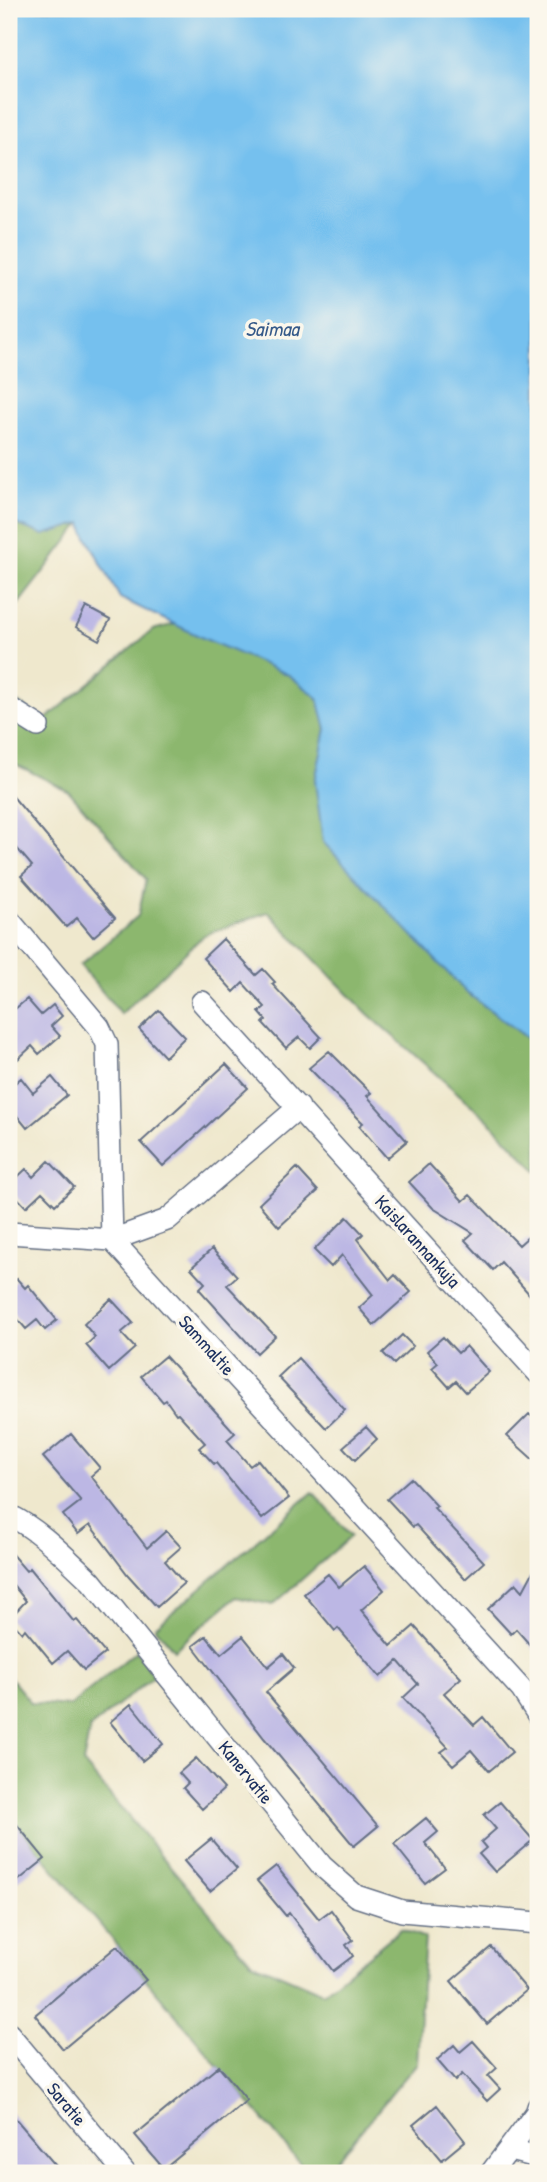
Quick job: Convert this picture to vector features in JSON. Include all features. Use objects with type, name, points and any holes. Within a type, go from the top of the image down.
[{"type":"street","points":[[9,708],[38,726]]},
{"type":"street","points":[[9,920],[99,1027],[107,1044],[112,1240]]},
{"type":"street","name":"Kaislarannankuja","points":[[202,1002],[538,1373]]},
{"type":"street","points":[[9,1233],[112,1240],[167,1220],[299,1107]]},
{"type":"street","name":"Sammaltie","points":[[112,1240],[522,1690],[538,1715]]},
{"type":"street","name":"Kanervatie","points":[[9,1516],[17,1519],[58,1551],[91,1581],[322,1866],[356,1896],[402,1911],[538,1923]]},
{"type":"street","name":"Saratie","points":[[9,2034],[125,2173]]},
{"type":"street","points":[[491,2173],[510,2150],[538,2107]]},
{"type":"street","points":[[510,2150],[538,2157]]},
{"type":"green space","points":[[9,521],[44,535],[82,522],[9,616]]},
{"type":"green space","points":[[175,624],[289,675],[318,698],[326,729],[315,781],[466,992],[538,1046],[538,1172],[487,1119],[368,1014],[268,912],[204,935],[121,1014],[80,965],[138,916],[146,879],[69,791],[9,761],[9,696],[44,721],[153,630]]},
{"type":"green space","points":[[313,1492],[351,1536],[273,1605],[236,1597],[174,1650],[155,1627]]},
{"type":"green space","points":[[136,1651],[154,1676],[90,1728],[83,1763],[251,1962],[323,1993],[401,1929],[425,1938],[417,2063],[335,2162],[344,2173],[308,2173],[9,1816],[9,1676],[31,1703],[70,1706]]},
{"type":"water","name":"Saimaa","points":[[9,9],[538,9],[538,1046],[466,992],[323,842],[315,781],[326,729],[318,698],[289,675],[120,598],[84,532],[82,523],[44,535],[9,521]]},
{"type":"building","points":[[86,607],[110,620],[99,640],[76,627]]},
{"type":"building","points":[[9,792],[115,918],[93,937],[77,918],[66,927],[21,876],[32,866],[9,839]]},
{"type":"building","points":[[223,939],[256,975],[263,969],[275,982],[272,984],[321,1037],[310,1048],[299,1037],[286,1048],[263,1023],[266,1020],[259,1012],[265,1007],[243,983],[234,992],[203,958]]},
{"type":"building","points":[[27,999],[41,1015],[53,1005],[62,1016],[51,1026],[60,1036],[39,1054],[32,1046],[18,1059],[9,1048],[9,1014]]},
{"type":"building","points":[[159,1010],[185,1037],[165,1057],[139,1029]]},
{"type":"building","points":[[329,1051],[371,1093],[367,1096],[407,1141],[387,1158],[359,1126],[363,1123],[309,1068]]},
{"type":"building","points":[[226,1064],[248,1088],[163,1166],[141,1142]]},
{"type":"building","points":[[52,1077],[67,1095],[27,1128],[9,1106],[9,1088],[21,1078],[33,1093]]},
{"type":"building","points":[[49,1161],[74,1187],[55,1205],[42,1192],[26,1207],[9,1189],[9,1185],[26,1169],[33,1177]]},
{"type":"building","points":[[429,1164],[463,1201],[470,1195],[519,1245],[528,1237],[538,1248],[538,1304],[501,1262],[493,1270],[465,1240],[473,1233],[433,1208],[409,1182]]},
{"type":"building","points":[[297,1168],[318,1191],[279,1227],[259,1204]]},
{"type":"building","points":[[347,1217],[363,1234],[358,1239],[390,1280],[395,1275],[411,1292],[374,1325],[359,1308],[373,1295],[342,1255],[331,1267],[314,1250]]},
{"type":"building","points":[[212,1249],[237,1276],[227,1285],[275,1336],[257,1353],[199,1289],[205,1283],[191,1268]]},
{"type":"building","points":[[17,1279],[25,1288],[28,1285],[57,1320],[45,1330],[37,1320],[26,1329],[9,1309],[9,1286]]},
{"type":"building","points":[[111,1299],[133,1323],[121,1333],[135,1348],[109,1371],[86,1345],[95,1337],[84,1324]]},
{"type":"building","points":[[402,1335],[413,1346],[394,1364],[383,1353]]},
{"type":"building","points":[[443,1337],[458,1353],[466,1346],[489,1372],[466,1392],[456,1381],[449,1387],[432,1368],[438,1363],[427,1351]]},
{"type":"building","points":[[165,1356],[235,1433],[227,1440],[250,1466],[258,1460],[289,1498],[262,1519],[216,1463],[199,1448],[205,1443],[141,1376]]},
{"type":"building","points":[[298,1358],[345,1410],[326,1428],[278,1377]]},
{"type":"building","points":[[529,1414],[538,1422],[538,1464],[507,1436]]},
{"type":"building","points":[[366,1427],[377,1439],[355,1460],[343,1447]]},
{"type":"building","points":[[71,1434],[100,1468],[91,1476],[147,1548],[166,1531],[181,1547],[165,1561],[184,1583],[157,1607],[128,1575],[90,1525],[78,1534],[63,1515],[81,1501],[43,1457]]},
{"type":"building","points":[[411,1478],[437,1506],[434,1508],[484,1562],[465,1579],[416,1525],[413,1527],[387,1499]]},
{"type":"building","points":[[9,1551],[26,1571],[30,1568],[74,1622],[77,1620],[105,1653],[84,1670],[67,1651],[53,1663],[25,1629],[22,1633],[9,1619],[26,1601],[9,1580]]},
{"type":"building","points":[[538,1563],[538,1654],[516,1629],[511,1634],[488,1609],[516,1583],[523,1591]]},
{"type":"building","points":[[364,1566],[384,1590],[361,1610],[391,1646],[414,1626],[461,1678],[444,1693],[474,1725],[483,1717],[512,1752],[489,1771],[471,1750],[453,1765],[441,1752],[448,1747],[403,1698],[418,1684],[398,1661],[380,1677],[338,1628],[335,1631],[304,1594],[328,1574],[339,1587]]},
{"type":"building","points":[[206,1636],[221,1654],[243,1636],[268,1667],[283,1654],[294,1668],[266,1692],[378,1826],[354,1846],[264,1738],[193,1646]]},
{"type":"building","points":[[131,1704],[163,1744],[142,1761],[110,1722]]},
{"type":"building","points":[[196,1758],[224,1789],[202,1809],[183,1788],[188,1783],[179,1773]]},
{"type":"building","points":[[500,1802],[533,1840],[495,1872],[479,1854],[486,1848],[481,1842],[496,1829],[484,1815]]},
{"type":"building","points":[[9,1815],[45,1859],[9,1888]]},
{"type":"building","points":[[426,1818],[438,1832],[425,1843],[445,1868],[425,1883],[394,1844]]},
{"type":"building","points":[[211,1839],[237,1869],[210,1891],[184,1861]]},
{"type":"building","points":[[276,1866],[319,1919],[331,1910],[353,1940],[346,1945],[353,1956],[333,1971],[289,1913],[286,1916],[257,1881]]},
{"type":"building","points":[[117,1946],[146,1980],[63,2049],[35,2015]]},
{"type":"building","points":[[491,1947],[527,1990],[487,2024],[451,1981]]},
{"type":"building","points":[[473,2041],[497,2068],[488,2076],[500,2089],[487,2101],[462,2074],[455,2081],[437,2060],[454,2045],[460,2052]]},
{"type":"building","points":[[219,2066],[247,2100],[164,2169],[135,2135]]},
{"type":"building","points":[[437,2105],[465,2141],[442,2160],[413,2125]]},
{"type":"building","points":[[9,2111],[62,2173],[9,2173]]}]
